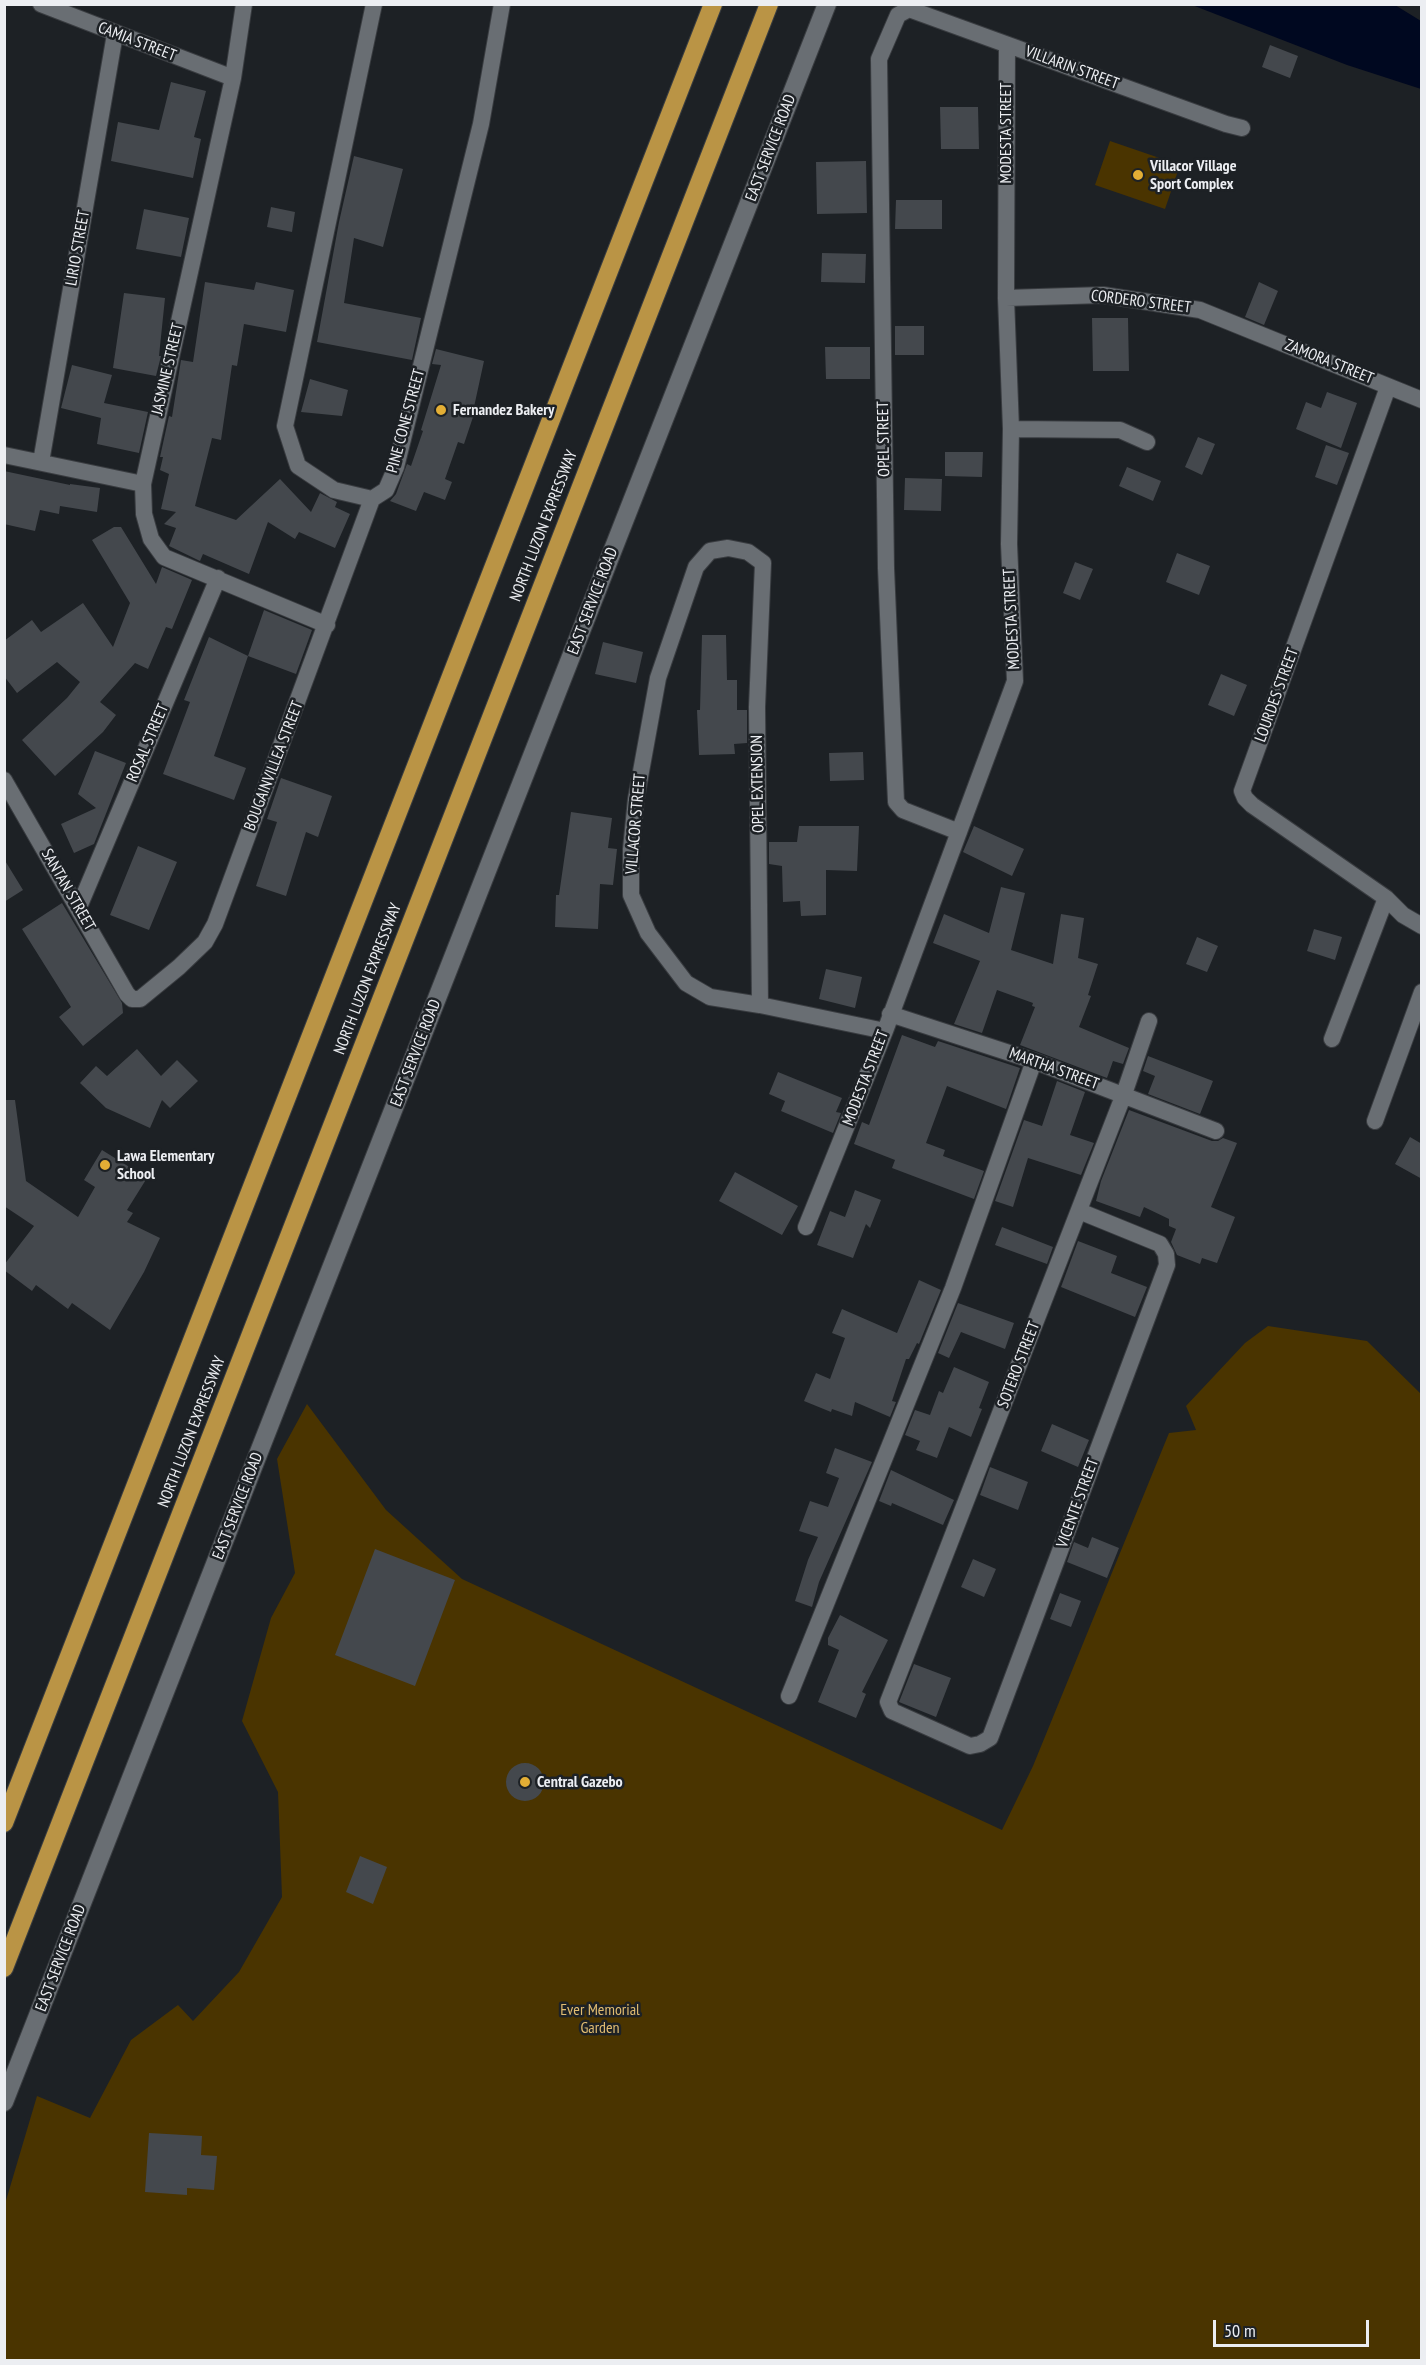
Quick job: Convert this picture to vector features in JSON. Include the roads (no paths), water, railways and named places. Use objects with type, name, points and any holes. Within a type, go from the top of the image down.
[{"type":"highway","name":"NORTH LUZON EXPRESSWAY","points":[[4,1822],[713,4]]},
{"type":"highway","name":"NORTH LUZON EXPRESSWAY","points":[[4,1968],[768,4]]},
{"type":"street","name":"CAMIA STREET","points":[[40,4],[233,78]]},
{"type":"street","name":"JASMINE STREET","points":[[244,4],[233,78],[143,484],[144,514],[151,539],[164,557],[327,625]]},
{"type":"street","points":[[372,499],[334,490],[298,466],[285,426],[374,4]]},
{"type":"street","name":"PINE CONE STREET","points":[[372,499],[386,490],[396,468],[481,124],[502,4]]},
{"type":"street","name":"EAST SERVICE ROAD","points":[[4,2102],[827,4]]},
{"type":"street","name":"VILLARIN STREET","points":[[902,11],[909,9],[1242,128]]},
{"type":"street","name":"OPEL STREET","points":[[902,11],[898,15],[879,59],[886,568],[897,802],[903,810],[959,832]]},
{"type":"street","name":"LIRIO STREET","points":[[41,462],[115,34]]},
{"type":"street","name":"MODESTA STREET","points":[[806,1227],[885,1031],[1015,681],[1009,544],[1011,429],[1006,298],[1006,45]]},
{"type":"street","name":"CORDERO STREET","points":[[1006,298],[1103,295],[1200,310],[1236,324]]},
{"type":"street","name":"ZAMORA STREET","points":[[1236,324],[1422,400]]},
{"type":"street","name":"LOURDES STREET","points":[[1388,387],[1242,791],[1252,805],[1386,898],[1403,915],[1422,926]]},
{"type":"street","points":[[1011,429],[1120,430],[1147,442]]},
{"type":"street","points":[[4,455],[143,484]]},
{"type":"street","name":"BOUGAINVILLEA STREET","points":[[132,999],[140,999],[179,967],[205,942],[215,924],[372,499]]},
{"type":"street","name":"VILLACOR STREET","points":[[764,563],[748,552],[728,548],[710,551],[696,567],[658,678],[636,799],[631,849],[631,895],[648,933],[686,983],[710,997],[885,1031]]},
{"type":"street","name":"OPEL EXTENSION","points":[[760,1005],[757,707],[764,563]]},
{"type":"street","name":"ROSAL STREET","points":[[79,907],[218,578]]},
{"type":"street","name":"SANTAN STREET","points":[[4,780],[132,999]]},
{"type":"street","points":[[1332,1039],[1386,898]]},
{"type":"street","points":[[1375,1121],[1422,992]]},
{"type":"street","name":"MARTHA STREET","points":[[890,1014],[1034,1061],[1216,1131]]},
{"type":"street","name":"SOTERO STREET","points":[[889,1707],[888,1702],[1124,1094],[1149,1021]]},
{"type":"street","points":[[789,1696],[953,1288],[1034,1061]]},
{"type":"street","name":"VICENTE STREET","points":[[889,1707],[892,1711],[970,1746],[980,1744],[990,1738],[1167,1265],[1166,1254],[1160,1244],[1079,1210]]},
{"type":"water","points":[[1192,5],[1395,5],[1421,21],[1421,89],[1347,65]]},
{"type":"place","name":"Villacor Village Sport Complex","points":[[1138,175]]},
{"type":"place","name":"Fernandez Bakery","points":[[441,410]]},
{"type":"place","name":"Lawa Elementary School","points":[[105,1165]]},
{"type":"place","name":"Central Gazebo","points":[[525,1782]]},
{"type":"park label","name":"Ever Memorial Garden","points":[[600,2019]]}]
